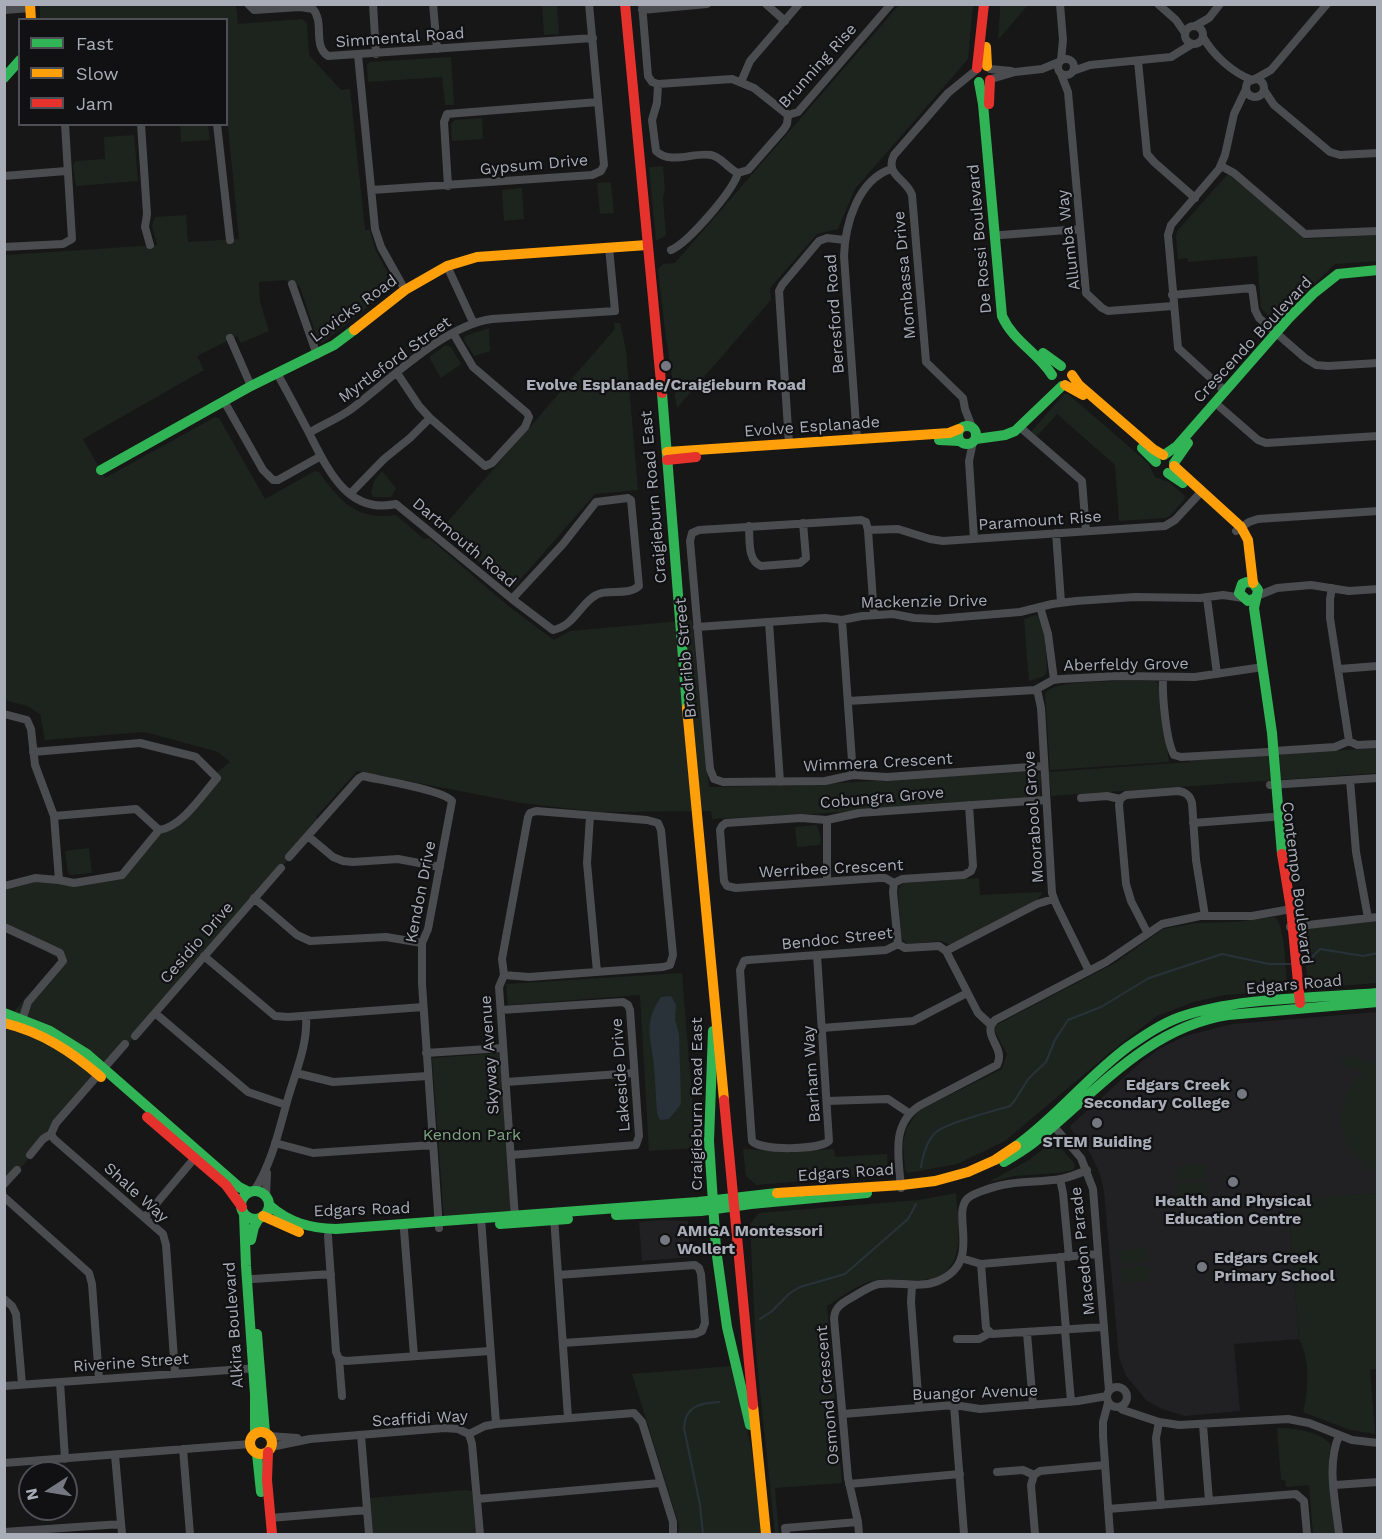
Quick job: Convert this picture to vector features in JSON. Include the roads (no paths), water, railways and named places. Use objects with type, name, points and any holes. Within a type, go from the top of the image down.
[{"type":"street","name":"Simmental Road","points":[[248,4],[255,10],[314,7],[318,20],[320,45],[325,55],[328,56],[593,38]]},
{"type":"street","points":[[373,4],[376,54]]},
{"type":"street","points":[[433,4],[437,49]]},
{"type":"street","name":"Gypsum Drive","points":[[372,190],[448,186],[601,171],[603,165],[589,4]]},
{"type":"street","name":"Craigieburn Road East","points":[[625,4],[667,456],[684,683],[766,1534]]},
{"type":"street","points":[[707,4],[642,7],[648,76],[652,82],[658,84],[720,79],[741,82],[754,88],[788,115]]},
{"type":"street","points":[[766,4],[785,21]]},
{"type":"street","points":[[741,82],[750,61],[799,4]]},
{"type":"street","name":"Brunning Rise","points":[[671,249],[680,245],[693,232],[731,188],[738,173],[748,170],[784,129],[788,115],[798,112],[891,4]]},
{"type":"street","name":"De Rossi Boulevard","points":[[984,4],[983,104],[1002,316],[1009,330],[1043,361],[1058,381]]},
{"type":"street","name":"De Rossi Boulevard","points":[[990,4],[983,74],[989,102],[1009,318],[1015,328],[1053,362],[1061,366]]},
{"type":"street","points":[[1060,4],[1065,61]]},
{"type":"street","points":[[1158,4],[1176,20],[1187,41],[1212,51]]},
{"type":"street","points":[[891,169],[894,155],[958,84],[983,74],[1042,69],[1065,61],[1090,65],[1171,57],[1200,42],[1209,18],[1221,4]]},
{"type":"street","points":[[1227,393],[1178,348],[1168,231],[1221,166],[1234,114],[1250,84],[1271,70],[1327,4]]},
{"type":"street","points":[[4,9],[31,11]]},
{"type":"street","points":[[1178,53],[1185,35],[1193,26],[1209,18]]},
{"type":"street","points":[[1176,20],[1200,29],[1212,51],[1250,84]]},
{"type":"street","points":[[358,55],[375,229],[381,247],[405,290]]},
{"type":"street","points":[[1138,60],[1147,154],[1195,198]]},
{"type":"street","points":[[1065,61],[1074,66],[1072,72]]},
{"type":"street","points":[[1060,73],[1057,67],[1065,61]]},
{"type":"street","points":[[4,78],[18,62]]},
{"type":"street","points":[[1042,69],[1066,76],[1090,65]]},
{"type":"street","points":[[1238,108],[1261,95],[1271,70]]},
{"type":"street","name":"Allumba Way","points":[[1072,72],[1068,92],[1085,290],[1102,308],[1112,311],[1173,306]]},
{"type":"street","name":"Allumba Way","points":[[1060,73],[1068,92]]},
{"type":"street","points":[[1250,84],[1261,81],[1274,105]]},
{"type":"street","points":[[658,84],[658,99],[652,120],[654,146],[658,154],[668,158],[710,155],[718,158],[738,173]]},
{"type":"street","points":[[1250,84],[1249,94],[1274,105],[1333,154],[1377,153]]},
{"type":"street","points":[[448,186],[444,122],[447,114],[598,102]]},
{"type":"street","points":[[4,248],[63,244],[72,239],[66,171],[65,126]]},
{"type":"street","points":[[141,126],[147,214],[145,227],[150,245]]},
{"type":"street","points":[[217,126],[230,240]]},
{"type":"street","points":[[1221,166],[1234,173],[1305,234],[1377,231]]},
{"type":"street","name":"Beresford Road","points":[[857,442],[845,240],[854,210],[864,191],[878,175],[891,169]]},
{"type":"street","name":"Mombassa Drive","points":[[891,169],[908,186],[912,195],[926,362],[962,395],[965,409],[974,539]]},
{"type":"street","points":[[4,176],[66,171]]},
{"type":"street","points":[[1001,235],[1080,229]]},
{"type":"street","points":[[789,447],[780,288],[819,242],[827,238],[845,240]]},
{"type":"street","name":"Lovicks Road","points":[[100,470],[251,386],[317,355],[334,345],[405,290],[447,266],[477,257],[495,255],[647,245]]},
{"type":"street","name":"Myrtleford Street","points":[[309,432],[347,412],[443,338],[472,322],[615,311],[609,247]]},
{"type":"street","points":[[447,266],[472,322]]},
{"type":"street","name":"Crescendo Boulevard","points":[[1172,467],[1182,450],[1217,405],[1278,335],[1297,309],[1334,277],[1343,273],[1377,270]]},
{"type":"street","name":"Crescendo Boulevard","points":[[1278,335],[1338,282],[1346,278],[1377,276]]},
{"type":"street","points":[[292,284],[317,355]]},
{"type":"street","points":[[1173,295],[1252,288],[1256,314],[1316,365],[1377,363]]},
{"type":"street","points":[[397,373],[430,418],[485,466],[492,463],[528,422],[529,417],[473,367],[453,333]]},
{"type":"street","points":[[230,338],[251,386]]},
{"type":"street","points":[[1161,457],[1079,385],[1068,368],[1061,366],[1055,369],[1058,381],[1083,395],[1161,457],[1170,456],[1172,467],[1239,529],[1258,519],[1377,511]]},
{"type":"street","name":"Dartmouth Road","points":[[277,373],[336,481],[350,494],[369,505],[385,507],[396,504],[512,600],[553,630],[570,622],[593,597],[602,593],[630,591],[639,586],[633,506],[628,498],[596,502],[512,600]]},
{"type":"street","points":[[1058,381],[1069,382],[1072,375]]},
{"type":"street","name":"Evolve Esplanade","points":[[967,435],[1008,435],[1020,428],[1051,394],[1058,381]]},
{"type":"street","name":"Evolve Esplanade","points":[[667,456],[857,442],[948,440],[1014,425],[1046,390],[1058,381]]},
{"type":"street","points":[[224,401],[263,470],[273,480],[278,480],[321,456]]},
{"type":"street","points":[[1217,405],[1262,442],[1377,436]]},
{"type":"street","name":"Crescendo Boulevard","points":[[1161,457],[1177,446],[1217,405]]},
{"type":"street","points":[[350,494],[384,459],[430,418]]},
{"type":"street","points":[[1020,428],[1082,481],[1086,531]]},
{"type":"street","points":[[1161,457],[1159,471],[1172,467]]},
{"type":"street","name":"Paramount Rise","points":[[692,533],[699,530],[749,526],[861,520],[867,526],[898,529],[937,540],[1086,531],[1169,524],[1200,493]]},
{"type":"street","points":[[749,526],[752,559],[756,565],[761,566],[804,561],[806,558],[803,523]]},
{"type":"street","points":[[867,526],[874,615]]},
{"type":"street","name":"Contempo Boulevard","points":[[1239,529],[1244,570],[1254,609],[1298,1002]]},
{"type":"street","name":"Brodribb Street","points":[[692,533],[690,541],[697,627],[710,769],[714,779]]},
{"type":"street","points":[[1056,533],[1061,602]]},
{"type":"street","name":"Mackenzie Drive","points":[[697,627],[825,618],[843,620],[893,614],[936,619],[1020,612],[1061,602],[1135,597],[1207,598],[1249,591],[1317,585],[1349,591],[1377,588]]},
{"type":"street","points":[[1332,588],[1330,618],[1349,741]]},
{"type":"street","points":[[1207,598],[1217,674]]},
{"type":"street","points":[[1040,607],[1048,634],[1054,680]]},
{"type":"street","points":[[843,620],[853,775]]},
{"type":"street","points":[[769,622],[780,782]]},
{"type":"street","points":[[1339,669],[1377,666]]},
{"type":"street","name":"Aberfeldy Grove","points":[[848,701],[1037,689],[1054,680],[1118,676],[1195,677],[1260,668]]},
{"type":"street","points":[[1163,677],[1164,704],[1170,746],[1174,755],[1181,757],[1335,747],[1349,741],[1357,745],[1377,744]]},
{"type":"street","name":"Moorabool Grove","points":[[1037,689],[1053,899],[1089,971]]},
{"type":"street","points":[[4,714],[27,720],[31,729],[35,765],[54,816],[59,880]]},
{"type":"street","points":[[4,886],[35,878],[74,883],[122,875],[159,830],[168,829],[178,822],[217,778],[196,758],[140,743],[33,752]]},
{"type":"street","name":"Wimmera Crescent","points":[[714,779],[723,782],[825,781],[853,775],[887,777],[1044,766]]},
{"type":"street","name":"Kendon Drive","points":[[289,858],[359,778],[401,784],[444,795],[452,801],[427,934],[422,943],[423,1007],[439,1225]]},
{"type":"street","points":[[1273,785],[1377,778]]},
{"type":"street","points":[[1350,780],[1354,842],[1368,918]]},
{"type":"street","name":"Contempo Boulevard","points":[[1273,785],[1272,817],[1275,860],[1288,909]]},
{"type":"street","points":[[1147,932],[1131,901],[1126,884],[1119,805],[1120,799],[1125,795],[1185,792],[1191,798],[1197,871],[1205,916]]},
{"type":"street","points":[[1081,798],[1107,796],[1120,799]]},
{"type":"street","name":"Cobungra Grove","points":[[732,888],[725,884],[719,835],[722,826],[732,822],[801,818],[827,820],[859,813],[1045,800]]},
{"type":"street","name":"Werribee Crescent","points":[[732,888],[879,878],[885,878],[894,883],[902,879],[964,875],[971,871],[973,866],[969,805]]},
{"type":"street","points":[[54,816],[136,809],[159,830]]},
{"type":"street","name":"Skyway Avenue","points":[[515,1219],[499,983],[504,975],[502,959],[528,817],[530,813],[536,811],[590,816]]},
{"type":"street","points":[[504,975],[529,977],[597,972],[665,967],[670,965],[673,959],[660,826],[654,821],[590,816],[587,863],[597,972]]},
{"type":"street","points":[[1193,823],[1272,817]]},
{"type":"street","points":[[827,820],[827,881]]},
{"type":"street","points":[[308,836],[333,857],[343,861],[398,859],[440,867]]},
{"type":"street","points":[[254,898],[280,868]]},
{"type":"street","points":[[894,883],[898,944]]},
{"type":"street","name":"Cesidio Drive","points":[[135,1036],[254,898],[297,935],[310,941],[386,937],[422,943]]},
{"type":"street","points":[[991,1025],[980,1018],[946,951],[1036,904],[1053,899]]},
{"type":"street","points":[[901,1187],[898,1136],[909,1113],[995,1067],[1000,1059],[999,1051],[990,1034],[991,1025],[995,1020],[1106,962],[1147,932],[1167,923],[1205,916],[1252,916],[1288,909]]},
{"type":"street","points":[[1290,927],[1377,917]]},
{"type":"street","points":[[4,927],[60,953],[63,961],[28,1002],[22,1020]]},
{"type":"street","name":"Bendoc Street","points":[[748,960],[886,950],[898,944],[905,948],[939,946],[946,951]]},
{"type":"street","name":"Barham Way","points":[[748,960],[742,964],[740,970],[752,1141],[758,1146],[778,1148],[817,1146],[826,1144],[830,1137],[817,955]]},
{"type":"street","points":[[204,956],[274,1016],[306,1016],[423,1007]]},
{"type":"street","name":"Craigieburn Road East","points":[[713,986],[709,1116],[712,1205],[722,1296],[759,1470]]},
{"type":"street","points":[[822,1028],[913,1021],[967,993]]},
{"type":"street","name":"Edgars Road","points":[[268,1201],[290,1222],[315,1228],[336,1228],[439,1225],[712,1205],[950,1182],[996,1166],[1025,1150],[1051,1123],[1142,1050],[1183,1026],[1216,1016],[1298,1002],[1377,993]]},
{"type":"street","name":"Lakeside Drive","points":[[501,1010],[623,1002],[627,1005],[630,1010],[639,1136],[636,1145],[511,1155]]},
{"type":"street","name":"Edgars Road","points":[[1298,1002],[1377,1002]]},
{"type":"street","points":[[4,1013],[65,1039],[87,1054],[101,1072]]},
{"type":"street","points":[[155,1013],[248,1092],[286,1104]]},
{"type":"street","points":[[243,1211],[243,1198],[252,1192],[269,1163],[307,1034],[306,1016]]},
{"type":"street","points":[[4,1023],[26,1029],[51,1040],[101,1072],[197,1156],[226,1185],[243,1211],[252,1219],[261,1217],[268,1211],[269,1163]]},
{"type":"street","points":[[30,1155],[43,1139],[51,1134],[56,1123],[125,1044]]},
{"type":"street","points":[[426,1053],[503,1048]]},
{"type":"street","points":[[296,1073],[333,1082],[428,1076]]},
{"type":"street","points":[[506,1082],[634,1073]]},
{"type":"street","points":[[827,1101],[888,1099],[909,1113]]},
{"type":"street","name":"Macedon Parade","points":[[1051,1123],[1076,1150],[1087,1170],[1093,1189],[1107,1357],[1108,1396],[1102,1429],[1110,1534]]},
{"type":"street","name":"Shale Way","points":[[51,1134],[163,1234],[166,1245],[175,1373]]},
{"type":"street","points":[[275,1143],[313,1154],[433,1145]]},
{"type":"street","points":[[197,1156],[239,1187],[252,1192],[261,1192],[268,1201]]},
{"type":"street","points":[[145,1217],[197,1156]]},
{"type":"street","points":[[4,1184],[17,1170]]},
{"type":"street","points":[[1087,1170],[1060,1179],[1007,1183],[970,1196],[963,1208],[965,1243],[961,1258],[981,1264],[1098,1254]]},
{"type":"street","points":[[1060,1179],[1064,1193],[1069,1257]]},
{"type":"street","points":[[4,1197],[89,1273],[92,1284],[99,1379]]},
{"type":"street","name":"Alkira Boulevard","points":[[243,1211],[246,1230],[244,1258],[262,1443],[265,1534]]},
{"type":"street","points":[[554,1216],[568,1418]]},
{"type":"street","name":"Edgars Road","points":[[261,1217],[293,1231],[328,1236],[439,1225]]},
{"type":"street","name":"Alkira Boulevard","points":[[256,1368],[252,1237],[254,1227],[261,1217]]},
{"type":"street","points":[[481,1222],[496,1424]]},
{"type":"street","points":[[404,1230],[414,1356]]},
{"type":"street","points":[[328,1236],[336,1352],[339,1359],[342,1396]]},
{"type":"street","points":[[1060,1257],[1071,1402]]},
{"type":"street","name":"Osmond Crescent","points":[[859,1534],[849,1484],[835,1312],[844,1302],[872,1286],[930,1284],[944,1278],[955,1269],[961,1258]]},
{"type":"street","points":[[981,1264],[986,1328],[990,1333],[998,1335],[1104,1327]]},
{"type":"street","points":[[558,1275],[695,1265],[701,1274],[705,1323],[702,1331],[695,1334],[563,1344]]},
{"type":"street","points":[[253,1280],[331,1274]]},
{"type":"street","points":[[912,1285],[910,1294],[919,1408]]},
{"type":"street","points":[[4,1299],[12,1306],[16,1314],[22,1384]]},
{"type":"street","points":[[957,1340],[980,1339],[990,1333]]},
{"type":"street","points":[[1027,1333],[1033,1405]]},
{"type":"street","points":[[339,1359],[346,1361],[490,1351]]},
{"type":"street","name":"Macedon Parade","points":[[1107,1357],[1117,1387],[1126,1394],[1126,1401]]},
{"type":"street","name":"Riverine Street","points":[[4,1386],[256,1368]]},
{"type":"street","points":[[60,1382],[65,1459]]},
{"type":"street","name":"Buangor Avenue","points":[[843,1414],[954,1405],[980,1409],[1071,1402],[1108,1396],[1117,1387]]},
{"type":"street","points":[[1108,1396],[1123,1410],[1159,1422],[1203,1425],[1288,1419],[1309,1423],[1339,1436],[1377,1443]]},
{"type":"street","points":[[1102,1429],[1108,1418],[1126,1401],[1143,1416]]},
{"type":"street","points":[[954,1405],[964,1534]]},
{"type":"street","name":"Scaffidi Way","points":[[4,1463],[445,1428],[462,1430],[469,1434],[496,1424],[626,1413],[637,1415],[642,1422],[660,1483]]},
{"type":"street","points":[[1159,1422],[1156,1434],[1161,1505]]},
{"type":"street","points":[[1203,1425],[1209,1501]]},
{"type":"street","points":[[469,1434],[472,1444],[480,1534]]},
{"type":"street","points":[[361,1435],[369,1534]]},
{"type":"street","points":[[1339,1436],[1333,1452],[1339,1534]]},
{"type":"street","name":"Alkira Boulevard","points":[[262,1443],[272,1534]]},
{"type":"street","points":[[183,1449],[190,1534]]},
{"type":"street","points":[[115,1455],[122,1534]]},
{"type":"street","points":[[1035,1534],[1031,1485],[1034,1475],[1040,1471],[1105,1466]]},
{"type":"street","points":[[996,1472],[1023,1470],[1034,1475]]},
{"type":"street","points":[[849,1484],[960,1474]]},
{"type":"street","points":[[1335,1485],[1377,1482]]},
{"type":"street","points":[[477,1499],[660,1483],[673,1522],[674,1534]]},
{"type":"street","points":[[1108,1509],[1296,1494],[1304,1501],[1307,1534]]},
{"type":"street","points":[[270,1518],[367,1510]]},
{"type":"street","points":[[786,1534],[785,1528],[858,1522]]},
{"type":"street","points":[[4,1534],[121,1524]]},
{"type":"waterway","points":[[1300,962],[1308,961],[1320,949],[1363,956],[1378,953]]},
{"type":"waterway","points":[[921,1167],[927,1145],[940,1129],[1010,1106],[1029,1078],[1046,1062],[1055,1040],[1068,1020],[1101,1007],[1149,978],[1222,954],[1269,964],[1292,964]]},
{"type":"waterway","points":[[760,1319],[800,1287],[845,1274],[908,1219],[916,1204]]},
{"type":"waterway","points":[[703,1534],[700,1505],[684,1428],[687,1415],[695,1407],[719,1402]]},
{"type":"place","name":"Evolve Esplanade/Craigieburn Road","points":[[666,366]]},
{"type":"place","name":"Edgars Creek Secondary College","points":[[1242,1094]]},
{"type":"place","name":"STEM Buiding","points":[[1097,1123]]},
{"type":"place","name":"Health and Physical Education Centre","points":[[1233,1182]]},
{"type":"place","name":"AMIGA Montessori Wollert","points":[[665,1240]]},
{"type":"place","name":"Edgars Creek Primary School","points":[[1202,1267]]},
{"type":"park label","name":"Kendon Park","points":[[472,1135]]}]
